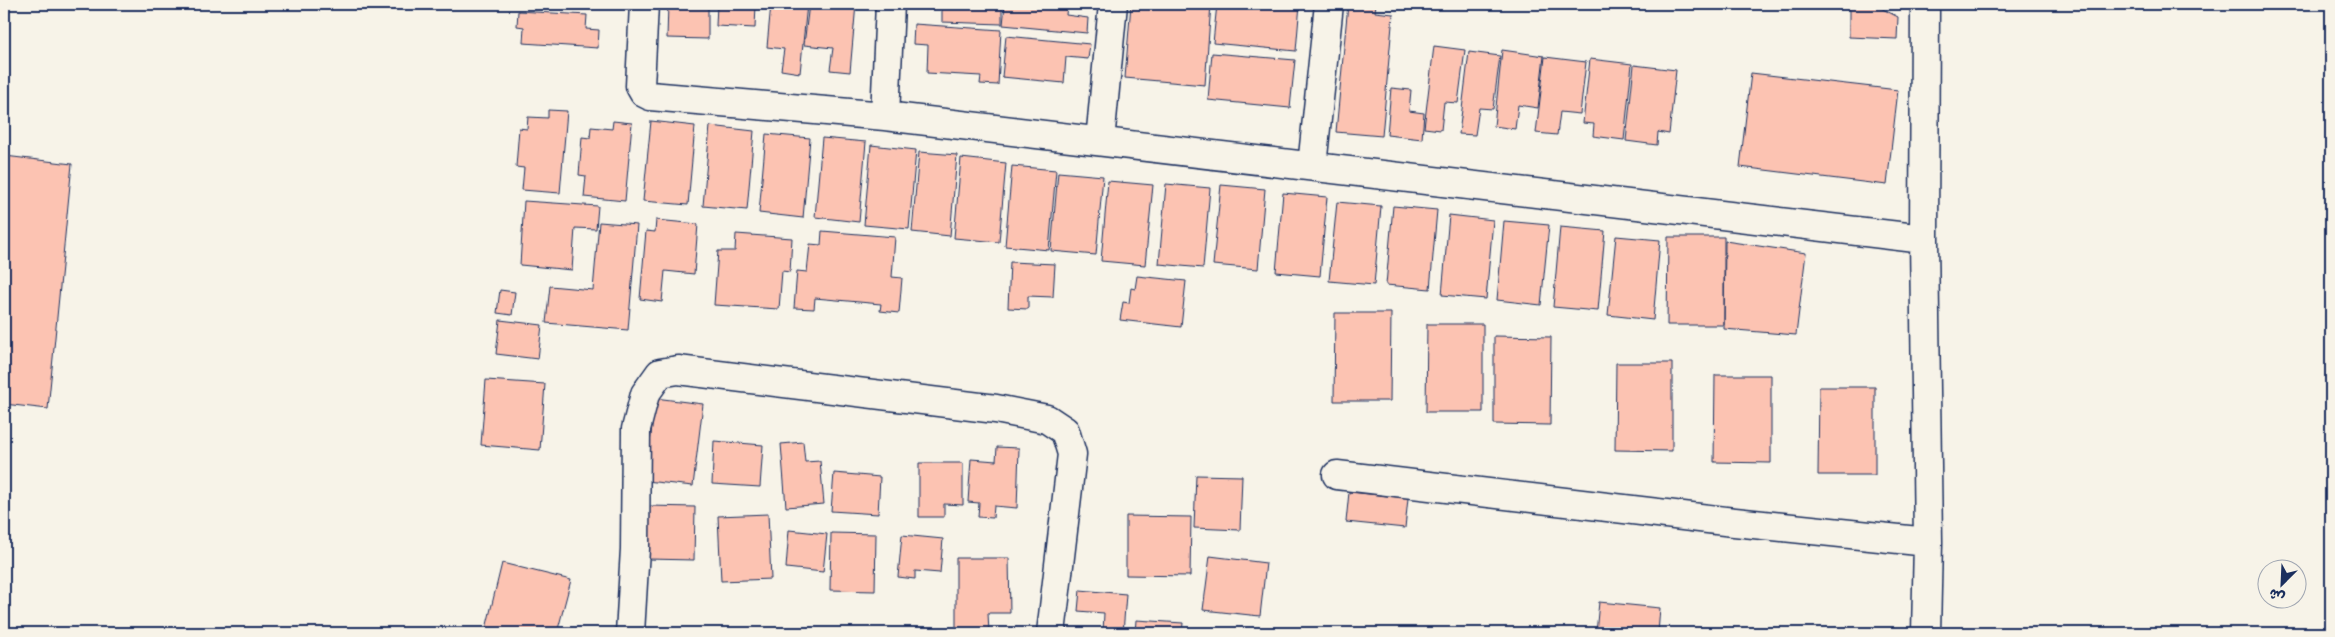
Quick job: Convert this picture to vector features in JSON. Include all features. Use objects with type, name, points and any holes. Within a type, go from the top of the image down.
[{"type":"street","points":[[644,4],[640,86],[644,94],[650,96],[885,116],[1924,239]]},
{"type":"street","points":[[885,116],[890,4]]},
{"type":"street","points":[[1100,141],[1113,4]]},
{"type":"street","points":[[1312,166],[1328,4]]},
{"type":"street","points":[[1925,4],[1924,239],[1928,542],[1926,633]]},
{"type":"street","points":[[634,633],[636,429],[645,394],[660,373],[678,370],[996,409],[1047,419],[1065,430],[1072,454],[1051,633]]},
{"type":"street","points":[[1337,475],[1725,522],[1928,542]]},
{"type":"building","points":[[668,4],[708,4],[708,39],[667,38]]},
{"type":"building","points":[[717,4],[756,4],[755,28],[716,26]]},
{"type":"building","points":[[771,4],[807,4],[800,73],[781,70],[784,49],[767,47]]},
{"type":"building","points":[[809,4],[856,4],[850,72],[830,70],[833,48],[804,45]]},
{"type":"building","points":[[917,4],[1002,4],[1002,24],[942,22],[942,6]]},
{"type":"building","points":[[1005,4],[1067,4],[1066,15],[1088,18],[1087,33],[1003,25]]},
{"type":"building","points":[[1131,4],[1211,4],[1205,85],[1125,78]]},
{"type":"building","points":[[1217,4],[1300,4],[1296,51],[1213,43]]},
{"type":"building","points":[[1348,4],[1376,4],[1375,12],[1393,14],[1382,136],[1336,132]]},
{"type":"building","points":[[1849,4],[1873,4],[1898,17],[1897,39],[1849,37]]},
{"type":"building","points":[[518,11],[587,15],[586,29],[599,30],[598,48],[523,43],[524,27],[517,26]]},
{"type":"building","points":[[914,24],[1001,30],[998,85],[980,84],[981,76],[927,73],[928,45],[913,44]]},
{"type":"building","points":[[1006,36],[1090,44],[1088,59],[1066,57],[1064,83],[1002,77]]},
{"type":"building","points":[[1434,46],[1465,50],[1458,103],[1444,102],[1441,130],[1424,128]]},
{"type":"building","points":[[1502,50],[1544,56],[1538,108],[1518,105],[1515,129],[1494,126]]},
{"type":"building","points":[[1469,52],[1500,56],[1493,109],[1479,108],[1475,135],[1459,134]]},
{"type":"building","points":[[1212,53],[1295,60],[1290,108],[1208,100]]},
{"type":"building","points":[[1545,57],[1586,62],[1580,114],[1560,112],[1557,135],[1536,133]]},
{"type":"building","points":[[1590,59],[1632,64],[1624,140],[1593,136],[1594,124],[1583,123]]},
{"type":"building","points":[[1634,65],[1676,70],[1669,134],[1658,132],[1657,145],[1626,141]]},
{"type":"building","points":[[1751,73],[1898,90],[1887,185],[1740,167]]},
{"type":"building","points":[[1391,88],[1411,90],[1409,111],[1424,113],[1422,139],[1387,135]]},
{"type":"building","points":[[548,110],[567,111],[560,193],[522,190],[524,168],[516,167],[519,128],[527,129],[528,117],[548,118]]},
{"type":"building","points":[[613,121],[632,123],[625,201],[584,197],[586,176],[579,175],[582,137],[590,138],[591,127],[612,129]]},
{"type":"building","points":[[651,121],[695,126],[688,205],[643,201]]},
{"type":"building","points":[[710,126],[754,131],[747,210],[703,206]]},
{"type":"building","points":[[766,134],[810,138],[803,218],[759,213]]},
{"type":"building","points":[[822,138],[866,142],[859,222],[815,217]]},
{"type":"building","points":[[871,145],[916,150],[909,229],[864,225]]},
{"type":"building","points":[[919,152],[957,155],[950,236],[912,232]]},
{"type":"building","points":[[5,156],[72,164],[48,409],[4,404]]},
{"type":"building","points":[[961,158],[1006,163],[999,242],[954,238]]},
{"type":"building","points":[[1012,166],[1056,170],[1049,250],[1005,246]]},
{"type":"building","points":[[1058,172],[1103,176],[1096,255],[1051,251]]},
{"type":"building","points":[[1108,181],[1153,185],[1145,265],[1101,261]]},
{"type":"building","points":[[1166,184],[1210,188],[1203,268],[1159,264]]},
{"type":"building","points":[[1221,185],[1265,189],[1258,269],[1213,265]]},
{"type":"building","points":[[1283,193],[1327,197],[1320,276],[1276,272]]},
{"type":"building","points":[[524,201],[598,206],[596,229],[575,228],[572,270],[520,265]]},
{"type":"building","points":[[1337,202],[1381,206],[1374,285],[1329,281]]},
{"type":"building","points":[[1393,206],[1437,210],[1430,289],[1386,285]]},
{"type":"building","points":[[1449,215],[1493,220],[1486,299],[1442,295]]},
{"type":"building","points":[[656,220],[698,224],[694,274],[665,271],[662,302],[640,299],[646,231],[655,232]]},
{"type":"building","points":[[1504,221],[1549,225],[1541,305],[1497,300]]},
{"type":"building","points":[[599,222],[637,225],[628,330],[546,323],[550,286],[593,290]]},
{"type":"building","points":[[1560,227],[1605,231],[1598,311],[1553,307]]},
{"type":"building","points":[[822,231],[895,237],[892,277],[902,278],[899,313],[880,311],[881,304],[815,298],[814,309],[794,308],[797,271],[807,272],[810,244],[821,245]]},
{"type":"building","points":[[736,234],[792,238],[790,272],[782,271],[779,309],[714,305],[718,251],[735,251]]},
{"type":"building","points":[[1616,236],[1660,240],[1653,320],[1608,315]]},
{"type":"building","points":[[1668,237],[1724,237],[1724,325],[1667,325]]},
{"type":"building","points":[[1725,241],[1806,253],[1796,335],[1724,329]]},
{"type":"building","points":[[1010,262],[1055,264],[1053,297],[1028,296],[1028,309],[1008,308]]},
{"type":"building","points":[[1137,276],[1186,281],[1181,327],[1120,320],[1123,302],[1129,303],[1131,288],[1135,289]]},
{"type":"building","points":[[500,290],[515,292],[512,315],[497,313]]},
{"type":"building","points":[[1335,313],[1391,313],[1390,401],[1334,401]]},
{"type":"building","points":[[500,320],[542,325],[538,359],[496,354]]},
{"type":"building","points":[[1427,324],[1483,324],[1483,412],[1426,412]]},
{"type":"building","points":[[1494,336],[1551,337],[1550,425],[1494,424]]},
{"type":"building","points":[[1616,363],[1672,363],[1672,451],[1615,450]]},
{"type":"building","points":[[1715,375],[1771,375],[1771,463],[1714,462]]},
{"type":"building","points":[[486,380],[545,384],[540,450],[481,445]]},
{"type":"building","points":[[1819,387],[1875,387],[1875,475],[1818,475]]},
{"type":"building","points":[[655,398],[703,404],[693,486],[646,481]]},
{"type":"building","points":[[714,441],[763,445],[760,487],[712,484]]},
{"type":"building","points":[[803,442],[805,462],[820,461],[824,504],[786,507],[781,444]]},
{"type":"building","points":[[997,447],[1019,448],[1017,508],[994,506],[993,518],[978,517],[979,503],[968,502],[971,459],[996,461]]},
{"type":"building","points":[[919,463],[963,463],[963,505],[944,504],[944,517],[919,517]]},
{"type":"building","points":[[834,473],[880,477],[878,514],[831,511]]},
{"type":"building","points":[[1196,475],[1242,476],[1240,530],[1194,528]]},
{"type":"building","points":[[1349,492],[1408,498],[1405,528],[1346,522]]},
{"type":"building","points":[[649,506],[695,507],[694,560],[648,559]]},
{"type":"building","points":[[768,514],[771,579],[721,581],[718,516]]},
{"type":"building","points":[[1126,516],[1191,517],[1190,576],[1126,575]]},
{"type":"building","points":[[789,530],[827,534],[823,572],[786,568]]},
{"type":"building","points":[[831,533],[876,534],[875,591],[830,590]]},
{"type":"building","points":[[902,535],[943,539],[940,573],[915,571],[915,579],[898,577]]},
{"type":"building","points":[[1210,556],[1266,563],[1260,616],[1203,610]]},
{"type":"building","points":[[956,558],[1009,558],[1010,613],[988,613],[989,633],[956,633]]},
{"type":"building","points":[[502,563],[571,580],[557,633],[485,633]]},
{"type":"building","points":[[1080,590],[1126,594],[1123,633],[1103,633],[1104,613],[1078,611]]},
{"type":"building","points":[[1599,602],[1660,608],[1658,633],[1596,633]]},
{"type":"building","points":[[1136,620],[1183,623],[1182,633],[1135,633]]}]
